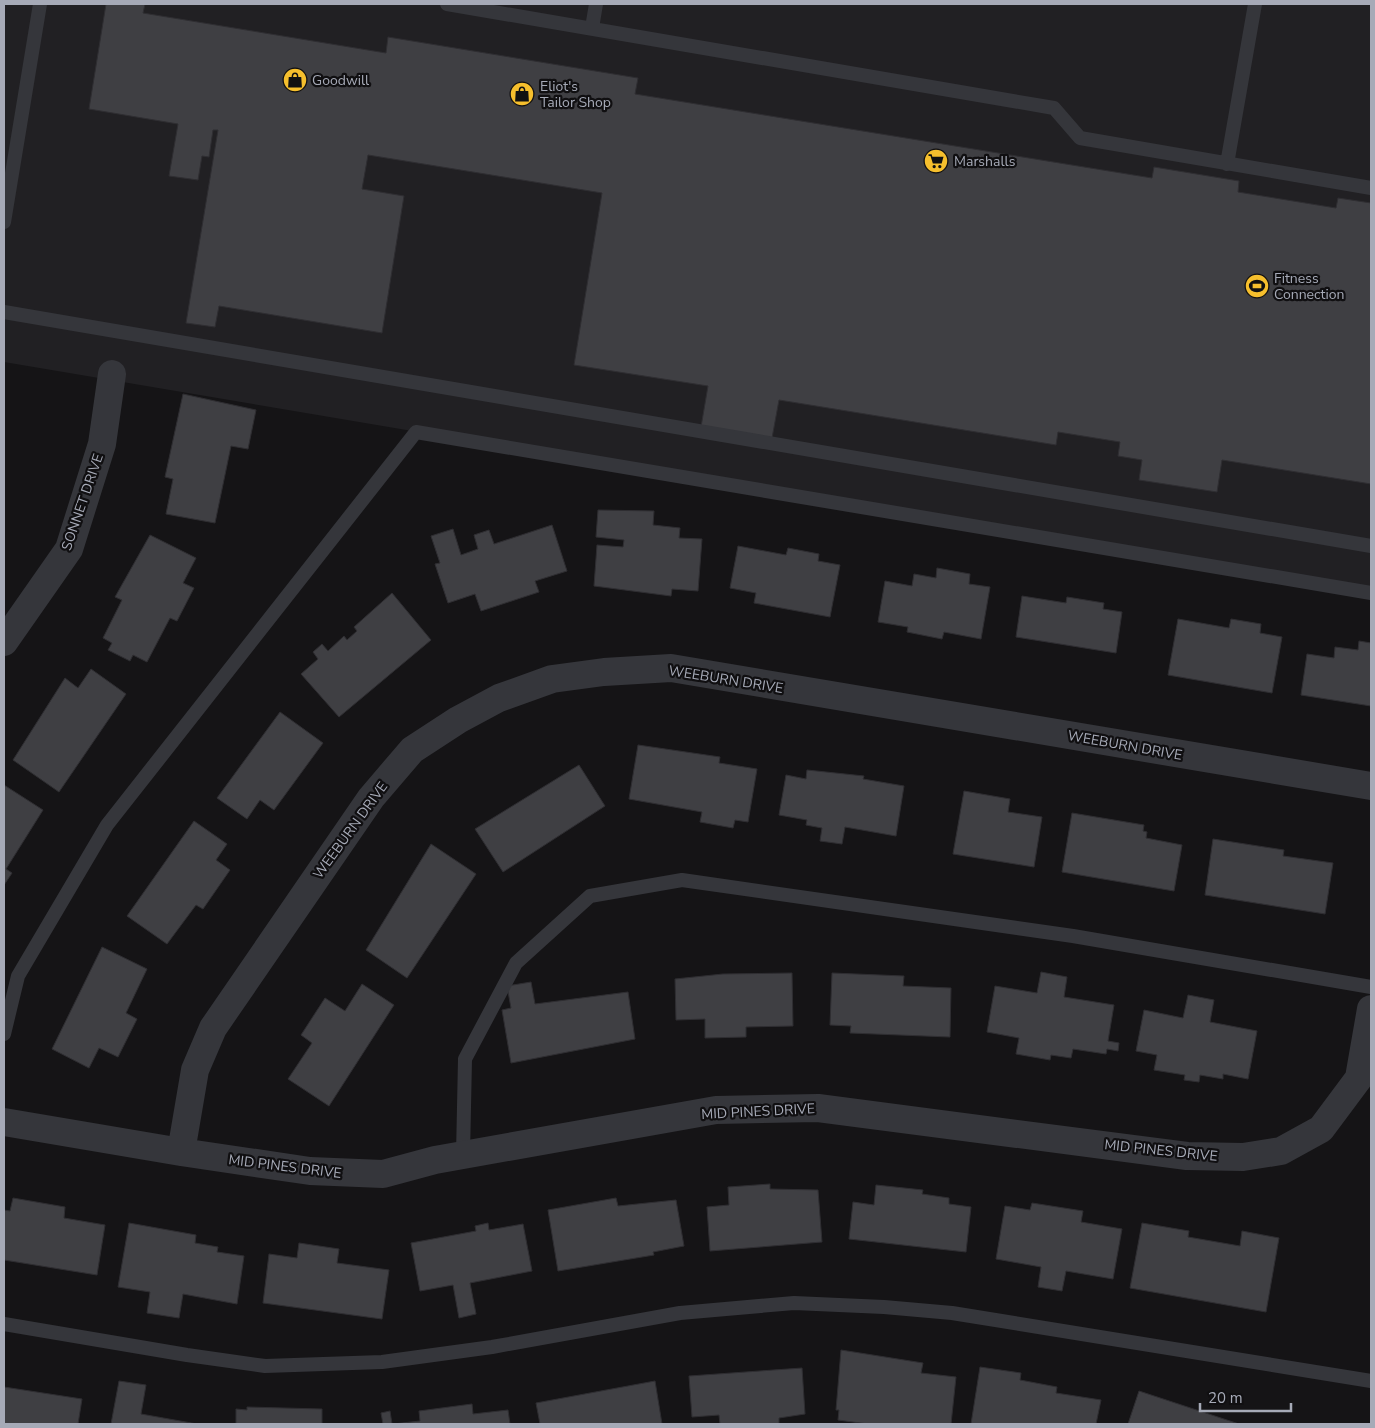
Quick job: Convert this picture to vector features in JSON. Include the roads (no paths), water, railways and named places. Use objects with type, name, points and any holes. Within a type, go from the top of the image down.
[{"type":"street","name":"SONNET DRIVE","points":[[4,642],[68,548],[102,444],[112,374]]},
{"type":"street","name":"WEEBURN DRIVE","points":[[181,1152],[195,1070],[213,1028],[371,798],[412,750],[458,720],[499,698],[552,679],[604,672],[671,668],[1371,786]]},
{"type":"street","name":"MID PINES DRIVE","points":[[4,1122],[181,1152],[310,1171],[384,1174],[435,1160],[716,1110],[818,1108],[1187,1156],[1243,1157],[1281,1151],[1321,1129],[1359,1078],[1371,1010]]},
{"type":"lane","points":[[4,222],[40,4]]},
{"type":"lane","points":[[447,4],[1054,108],[1080,138],[1371,188]]},
{"type":"lane","points":[[592,28],[596,4]]},
{"type":"lane","points":[[1227,164],[1255,4]]},
{"type":"lane","points":[[4,312],[1371,546]]},
{"type":"lane","points":[[4,1034],[18,976],[107,825],[416,432],[1371,593]]},
{"type":"lane","points":[[464,1155],[465,1059],[516,963],[590,896],[682,880],[1073,936],[1371,987]]},
{"type":"lane","points":[[4,1324],[187,1355],[265,1366],[382,1362],[492,1347],[680,1313],[794,1303],[884,1307],[952,1313],[1371,1381]]},
{"type":"place","name":"Goodwill","points":[[295,80]]},
{"type":"place","name":"Eliot's Tailor Shop","points":[[522,94]]},
{"type":"place","name":"Marshalls","points":[[936,161]]},
{"type":"place","name":"Fitness Connection","points":[[1257,286]]}]
